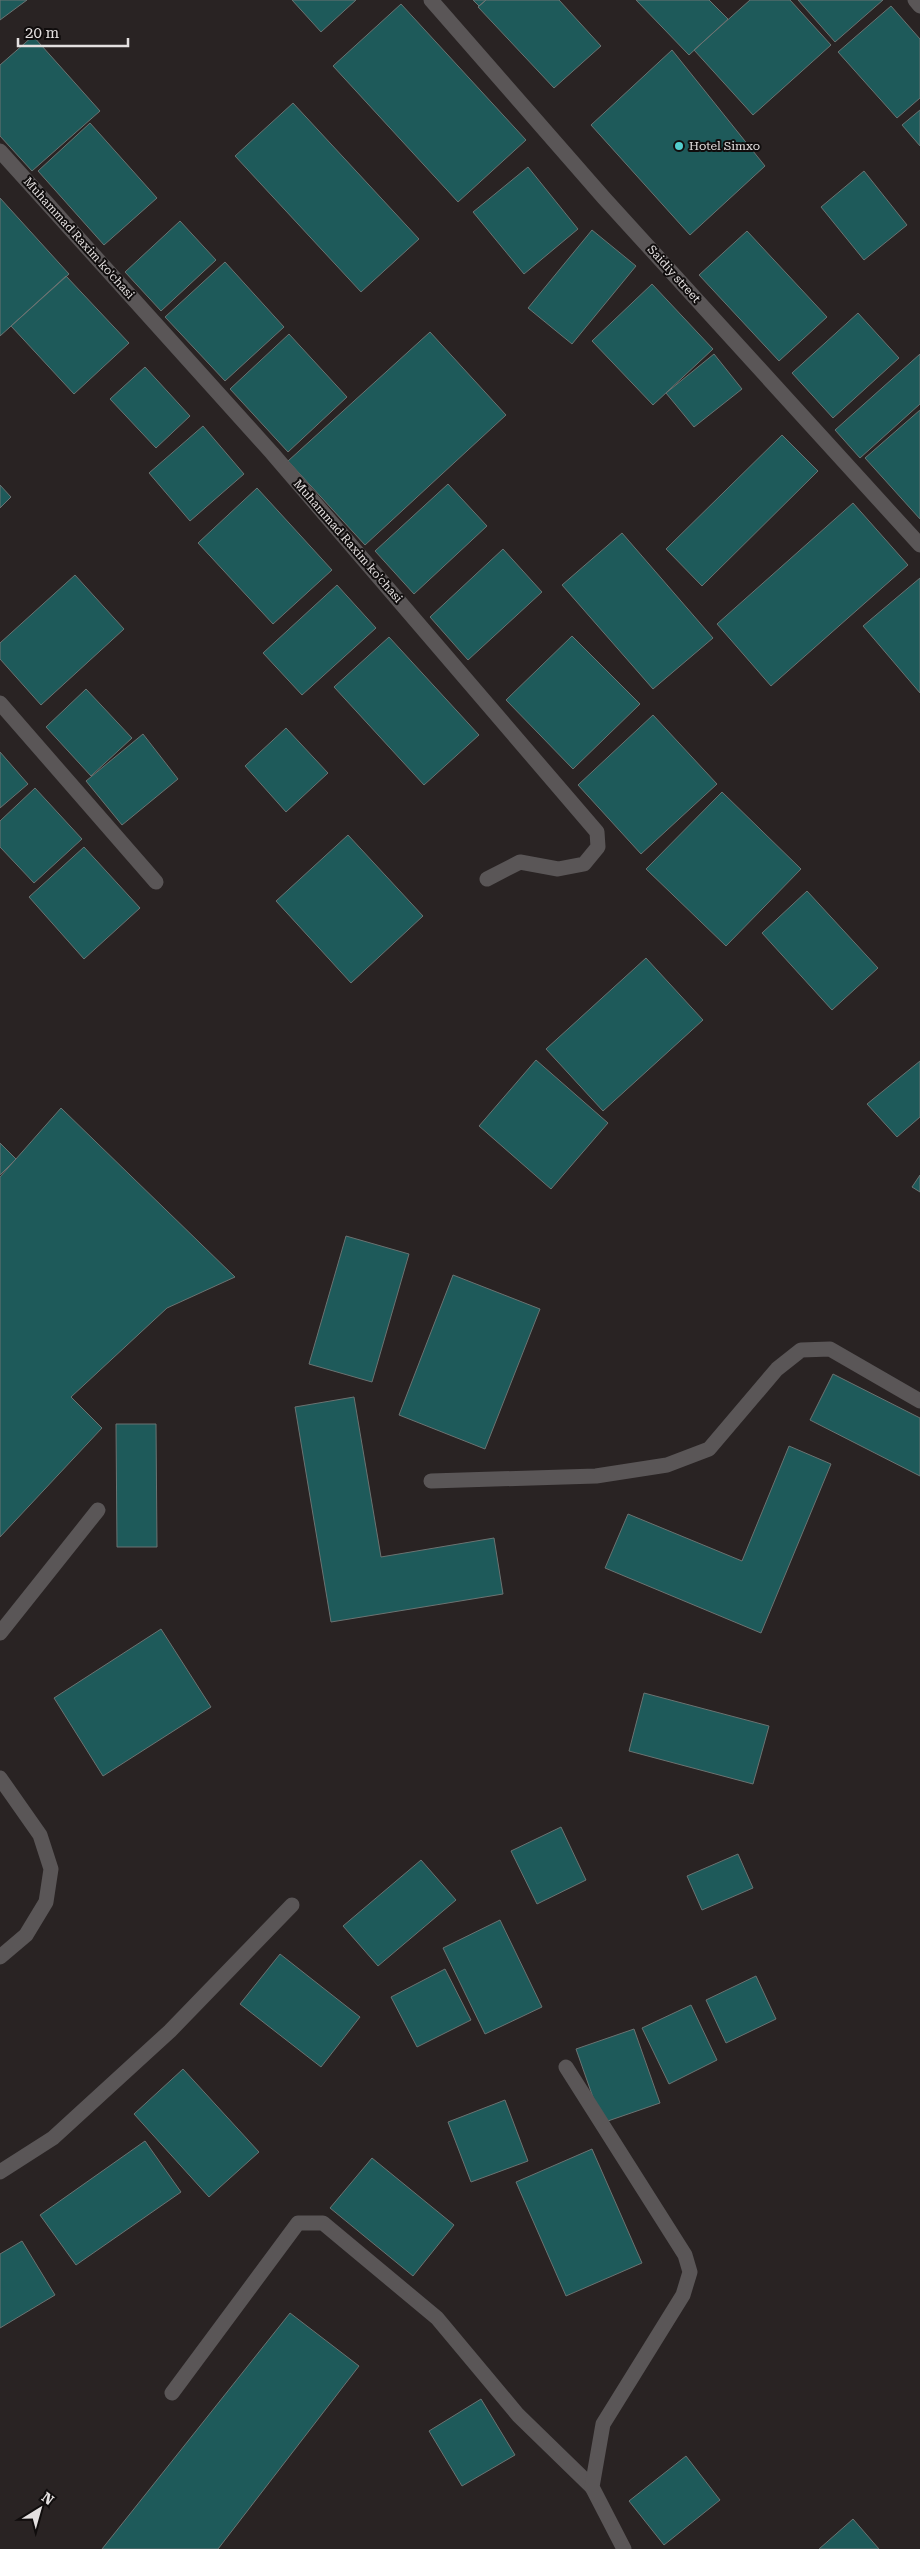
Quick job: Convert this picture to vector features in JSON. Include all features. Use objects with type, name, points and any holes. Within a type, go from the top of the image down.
[{"type":"street","name":"Saidiy street","points":[[431,0],[604,198],[920,545]]},
{"type":"street","points":[[915,0],[920,6]]},
{"type":"street","name":"Muhammad Raxim ko'chasi","points":[[0,151],[272,453],[597,832],[598,846],[584,864],[558,869],[520,862],[487,879]]},
{"type":"street","points":[[0,703],[156,882]]},
{"type":"street","points":[[432,1481],[596,1476],[667,1464],[709,1449],[777,1369],[801,1350],[830,1349],[920,1401]]},
{"type":"street","points":[[0,1633],[98,1510]]},
{"type":"street","points":[[0,1778],[40,1835],[51,1869],[46,1902],[26,1935],[0,1957]]},
{"type":"street","points":[[0,2172],[53,2138],[156,2044],[292,1905]]},
{"type":"street","points":[[566,2067],[685,2255],[690,2272],[682,2295],[603,2424],[592,2487]]},
{"type":"street","points":[[172,2392],[298,2223],[323,2223],[437,2318],[518,2415],[592,2487],[624,2549]]},
{"type":"building","points":[[0,0],[27,0],[0,20]]},
{"type":"building","points":[[292,0],[356,0],[321,32]]},
{"type":"building","points":[[473,0],[486,0],[479,6]]},
{"type":"building","points":[[486,0],[559,0],[601,46],[554,88],[478,7]]},
{"type":"building","points":[[636,0],[709,0],[728,19],[689,55]]},
{"type":"building","points":[[750,0],[790,0],[831,45],[753,115],[694,50]]},
{"type":"building","points":[[798,0],[883,0],[835,42]]},
{"type":"building","points":[[401,4],[526,140],[458,202],[333,66]]},
{"type":"building","points":[[891,6],[920,39],[920,98],[897,118],[838,52]]},
{"type":"building","points":[[33,36],[100,111],[32,171],[0,136],[0,65]]},
{"type":"building","name":"Hotel Simxo","points":[[672,50],[765,166],[690,235],[591,125]]},
{"type":"building","points":[[293,103],[419,239],[361,292],[235,156]]},
{"type":"building","points":[[920,110],[920,146],[902,125]]},
{"type":"building","points":[[90,123],[157,198],[104,245],[38,171]]},
{"type":"building","points":[[528,167],[578,229],[524,274],[473,212]]},
{"type":"building","points":[[864,171],[907,225],[864,260],[821,207]]},
{"type":"building","points":[[0,198],[69,274],[0,336]]},
{"type":"building","points":[[180,221],[216,260],[161,311],[125,272]]},
{"type":"building","points":[[592,230],[636,266],[572,344],[528,308]]},
{"type":"building","points":[[747,231],[827,317],[779,361],[699,275]]},
{"type":"building","points":[[225,262],[284,327],[225,381],[165,317]]},
{"type":"building","points":[[66,276],[129,343],[74,394],[11,326]]},
{"type":"building","points":[[652,284],[713,349],[653,405],[592,341]]},
{"type":"building","points":[[858,313],[899,358],[833,418],[792,373]]},
{"type":"building","points":[[430,332],[506,415],[365,545],[288,461]]},
{"type":"building","points":[[289,334],[347,397],[288,452],[230,389]]},
{"type":"building","points":[[714,354],[742,389],[694,427],[666,393]]},
{"type":"building","points":[[920,354],[920,404],[860,458],[835,430]]},
{"type":"building","points":[[145,367],[190,416],[156,448],[110,399]]},
{"type":"building","points":[[920,410],[920,519],[865,458]]},
{"type":"building","points":[[203,426],[244,474],[190,521],[149,473]]},
{"type":"building","points":[[782,435],[818,471],[702,586],[666,549]]},
{"type":"building","points":[[448,484],[487,526],[414,594],[375,551]]},
{"type":"building","points":[[0,485],[11,497],[0,508]]},
{"type":"building","points":[[257,488],[332,570],[273,624],[198,543]]},
{"type":"building","points":[[853,503],[908,565],[771,686],[717,624]]},
{"type":"building","points":[[622,533],[713,638],[653,689],[562,585]]},
{"type":"building","points":[[503,549],[542,592],[468,660],[430,617]]},
{"type":"building","points":[[75,575],[124,629],[41,705],[0,659],[0,643]]},
{"type":"building","points":[[920,578],[920,693],[863,626]]},
{"type":"building","points":[[337,585],[376,628],[302,695],[263,653]]},
{"type":"building","points":[[572,636],[640,704],[573,769],[506,700]]},
{"type":"building","points":[[389,637],[479,735],[424,785],[334,687]]},
{"type":"building","points":[[86,689],[132,738],[91,776],[46,727]]},
{"type":"building","points":[[653,715],[717,784],[641,854],[578,785]]},
{"type":"building","points":[[286,728],[328,773],[286,812],[245,766]]},
{"type":"building","points":[[143,734],[178,779],[122,825],[86,781]]},
{"type":"building","points":[[0,752],[28,784],[0,808]]},
{"type":"building","points":[[35,788],[82,839],[34,883],[0,847],[0,821]]},
{"type":"building","points":[[722,792],[801,869],[726,946],[646,869]]},
{"type":"building","points":[[348,835],[423,916],[351,983],[276,901]]},
{"type":"building","points":[[84,847],[140,908],[84,959],[29,897]]},
{"type":"building","points":[[807,891],[878,968],[832,1010],[762,933]]},
{"type":"building","points":[[646,958],[703,1020],[603,1111],[546,1049]]},
{"type":"building","points":[[536,1060],[608,1123],[551,1189],[479,1126]]},
{"type":"building","points":[[920,1061],[920,1117],[897,1137],[867,1104]]},
{"type":"building","points":[[61,1108],[235,1277],[167,1308],[71,1397],[102,1428],[0,1537],[0,1177]]},
{"type":"building","points":[[0,1143],[16,1159],[0,1175]]},
{"type":"building","points":[[920,1175],[920,1192],[912,1187]]},
{"type":"building","points":[[346,1236],[409,1254],[372,1382],[309,1364]]},
{"type":"building","points":[[453,1275],[540,1309],[485,1449],[399,1415]]},
{"type":"building","points":[[833,1374],[920,1418],[920,1476],[810,1420]]},
{"type":"building","points":[[354,1397],[381,1557],[494,1538],[503,1594],[331,1622],[295,1407]]},
{"type":"building","points":[[116,1424],[156,1424],[157,1547],[117,1547]]},
{"type":"building","points":[[789,1446],[831,1464],[761,1633],[605,1568],[628,1514],[742,1561]]},
{"type":"building","points":[[161,1629],[211,1707],[103,1776],[54,1698]]},
{"type":"building","points":[[644,1693],[769,1726],[753,1784],[629,1751]]},
{"type":"building","points":[[561,1827],[586,1880],[537,1904],[511,1851]]},
{"type":"building","points":[[738,1854],[753,1888],[702,1910],[687,1876]]},
{"type":"building","points":[[421,1860],[456,1900],[378,1966],[343,1926]]},
{"type":"building","points":[[500,1920],[542,2007],[485,2034],[443,1948]]},
{"type":"building","points":[[280,1954],[360,2017],[321,2067],[240,2004]]},
{"type":"building","points":[[445,1969],[471,2020],[417,2047],[391,1997]]},
{"type":"building","points":[[756,1976],[776,2019],[726,2043],[706,2000]]},
{"type":"building","points":[[691,2005],[717,2060],[669,2084],[642,2028]]},
{"type":"building","points":[[634,2029],[660,2103],[602,2123],[576,2049]]},
{"type":"building","points":[[183,2069],[259,2152],[209,2197],[134,2114]]},
{"type":"building","points":[[505,2100],[528,2161],[471,2182],[448,2122]]},
{"type":"building","points":[[145,2141],[181,2192],[76,2265],[40,2215]]},
{"type":"building","points":[[592,2149],[642,2263],[566,2296],[516,2182]]},
{"type":"building","points":[[372,2158],[454,2225],[413,2276],[330,2208]]},
{"type":"building","points":[[22,2241],[55,2295],[0,2328],[0,2254]]},
{"type":"building","points":[[290,2313],[359,2366],[218,2549],[102,2549]]},
{"type":"building","points":[[481,2399],[515,2455],[462,2486],[429,2431]]},
{"type":"building","points":[[686,2456],[720,2500],[664,2545],[629,2501]]},
{"type":"building","points":[[853,2519],[879,2549],[819,2549]]},
{"type":"place","name":"Hotel Simxo","points":[[679,146]]}]
